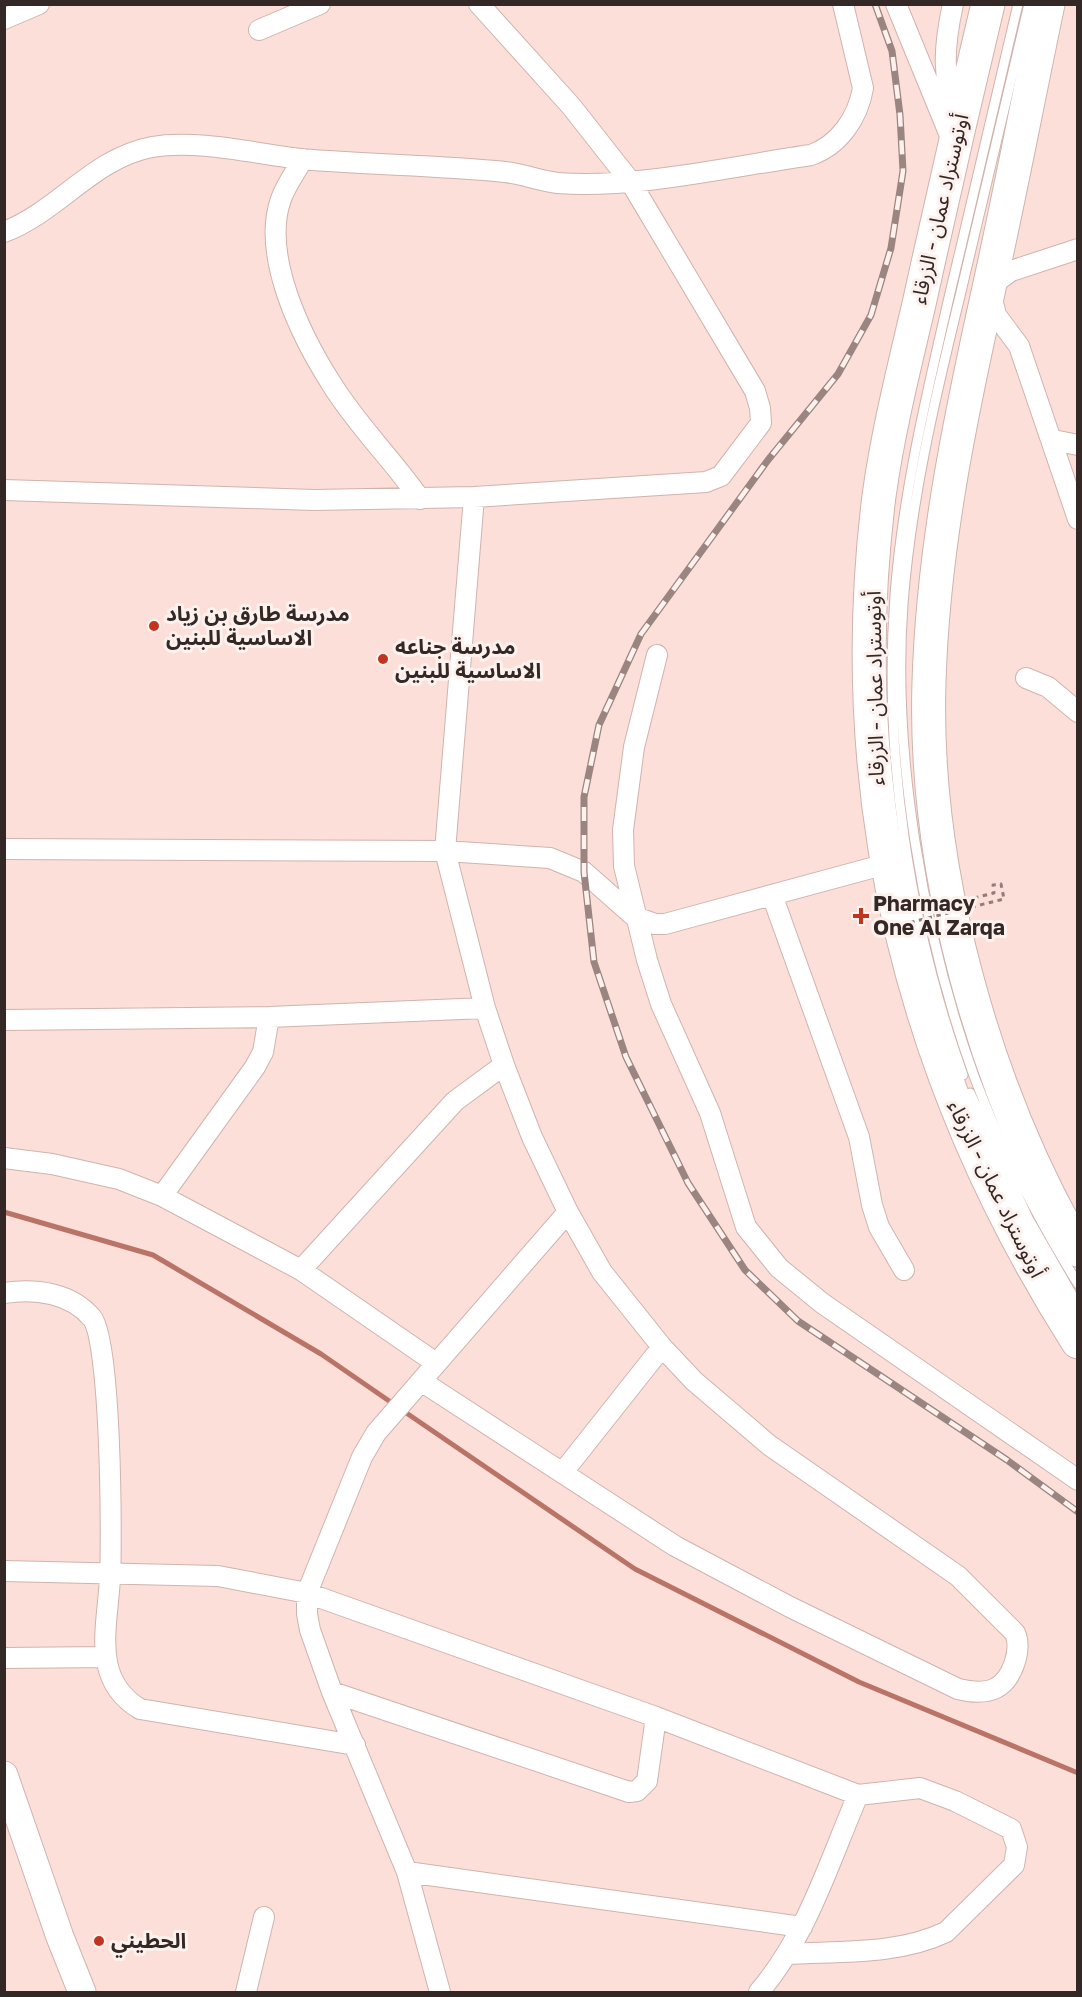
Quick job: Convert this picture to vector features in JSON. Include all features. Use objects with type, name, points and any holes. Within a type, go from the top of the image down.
[{"type":"highway","name":"أوتوستراد عمان - الزرقاء","points":[[988,4],[894,409],[874,543],[870,615],[871,698],[877,795],[886,864],[914,985],[963,1126],[1004,1216],[1077,1342]]},
{"type":"highway","name":"أوتوستراد عمان - الزرقاء","points":[[1048,4],[959,424],[938,564],[929,686],[934,795],[950,903],[983,1031],[1019,1132],[1077,1250]]},
{"type":"main road","points":[[4,1775],[60,1937],[82,1992]]},
{"type":"main road","points":[[4,1822],[66,1992]]},
{"type":"street","points":[[4,19],[39,4]]},
{"type":"street","points":[[259,30],[320,4]]},
{"type":"street","points":[[4,490],[314,500],[420,499],[713,481],[722,476],[761,423],[755,391],[630,182],[571,106],[479,4]]},
{"type":"street","points":[[4,232],[24,225],[103,165],[131,153],[155,147],[195,146],[303,159],[507,172],[560,183],[630,182],[811,155],[825,150],[850,123],[861,102],[863,88],[843,4]]},
{"type":"street","points":[[896,4],[957,134]]},
{"type":"street","points":[[952,4],[946,34],[944,69],[957,134]]},
{"type":"street","points":[[303,159],[281,199],[276,250],[279,268],[298,320],[331,384],[420,499]]},
{"type":"street","points":[[1077,249],[1011,271],[989,287],[996,315],[1019,346],[1073,491],[1077,519]]},
{"type":"street","points":[[1053,440],[1077,445]]},
{"type":"street","points":[[421,1381],[563,1472],[634,1522],[675,1546],[948,1684],[970,1692],[984,1692],[996,1688],[1004,1680],[1018,1653],[1019,1643],[1015,1633],[984,1599],[958,1576],[743,1425],[662,1347],[602,1272],[568,1212],[532,1137],[485,1008],[445,851],[474,497]]},
{"type":"street","points":[[657,655],[634,747],[623,830],[624,866],[636,917],[662,1004],[710,1113],[740,1212],[756,1242],[779,1268],[822,1303],[1077,1480]]},
{"type":"street","points":[[1026,678],[1048,687],[1077,712]]},
{"type":"street","points":[[4,849],[445,851],[550,858],[568,863],[584,872],[636,917],[655,924],[665,924],[886,864]]},
{"type":"street","points":[[772,895],[856,1127],[872,1205],[879,1227],[904,1270]]},
{"type":"street","points":[[4,1020],[269,1017],[485,1008]]},
{"type":"street","points":[[162,1196],[255,1067],[263,1052],[269,1017]]},
{"type":"street","points":[[301,1270],[455,1101],[470,1087],[504,1065]]},
{"type":"street","points":[[4,1158],[52,1164],[120,1179],[162,1196],[301,1270],[436,1363]]},
{"type":"street","points":[[440,1992],[407,1872],[332,1692],[310,1630],[307,1593],[363,1458],[376,1433],[404,1398],[568,1212]]},
{"type":"street","points":[[4,1293],[31,1291],[60,1296],[79,1306],[94,1320],[102,1343],[106,1379],[111,1574],[105,1657],[109,1674],[126,1701],[140,1709],[355,1745]]},
{"type":"street","points":[[563,1472],[662,1347]]},
{"type":"street","points":[[4,1571],[218,1576],[307,1593],[656,1717],[858,1795],[920,1788],[955,1801],[1011,1829],[1017,1847],[1014,1865],[946,1932],[931,1939],[898,1947],[787,1954]]},
{"type":"street","points":[[4,1658],[105,1657]]},
{"type":"street","points":[[332,1692],[629,1792],[637,1791],[647,1781],[656,1717]]},
{"type":"street","points":[[759,1992],[787,1954],[802,1927],[858,1795]]},
{"type":"street","points":[[407,1872],[802,1927]]},
{"type":"street","points":[[246,1992],[264,1917]]},
{"type":"lane","points":[[1018,4],[910,471],[895,594],[892,702],[900,799],[913,886],[929,963],[949,1034],[967,1084],[1005,1171],[1077,1305]]},
{"type":"lane","points":[[1029,4],[920,472],[903,605],[903,706],[911,802],[920,862],[941,965],[956,1021],[974,1076],[995,1125],[1041,1221],[1077,1284]]},
{"type":"path","points":[[884,929],[1004,899],[1001,884],[993,885],[994,893]]},
{"type":"waterway","points":[[4,1212],[153,1255],[321,1354],[395,1405]]},
{"type":"waterway","points":[[402,1410],[635,1569],[859,1682],[1078,1773]]},
{"type":"railway","points":[[875,4],[892,51],[900,115],[903,171],[891,248],[871,315],[838,374],[768,460],[641,634],[599,725],[584,797],[584,872],[594,962],[626,1057],[688,1183],[745,1270],[798,1321],[1007,1460],[1078,1512]]},
{"type":"place","name":"مدرسة طارق بن زياد الاساسية للبنين","points":[[154,626]]},
{"type":"place","name":"مدرسة جناعه الاساسية للبنين","points":[[383,659]]},
{"type":"place","name":"Pharmacy One Al Zarqa","points":[[861,916]]},
{"type":"place","name":"الحطيني","points":[[99,1941]]}]
